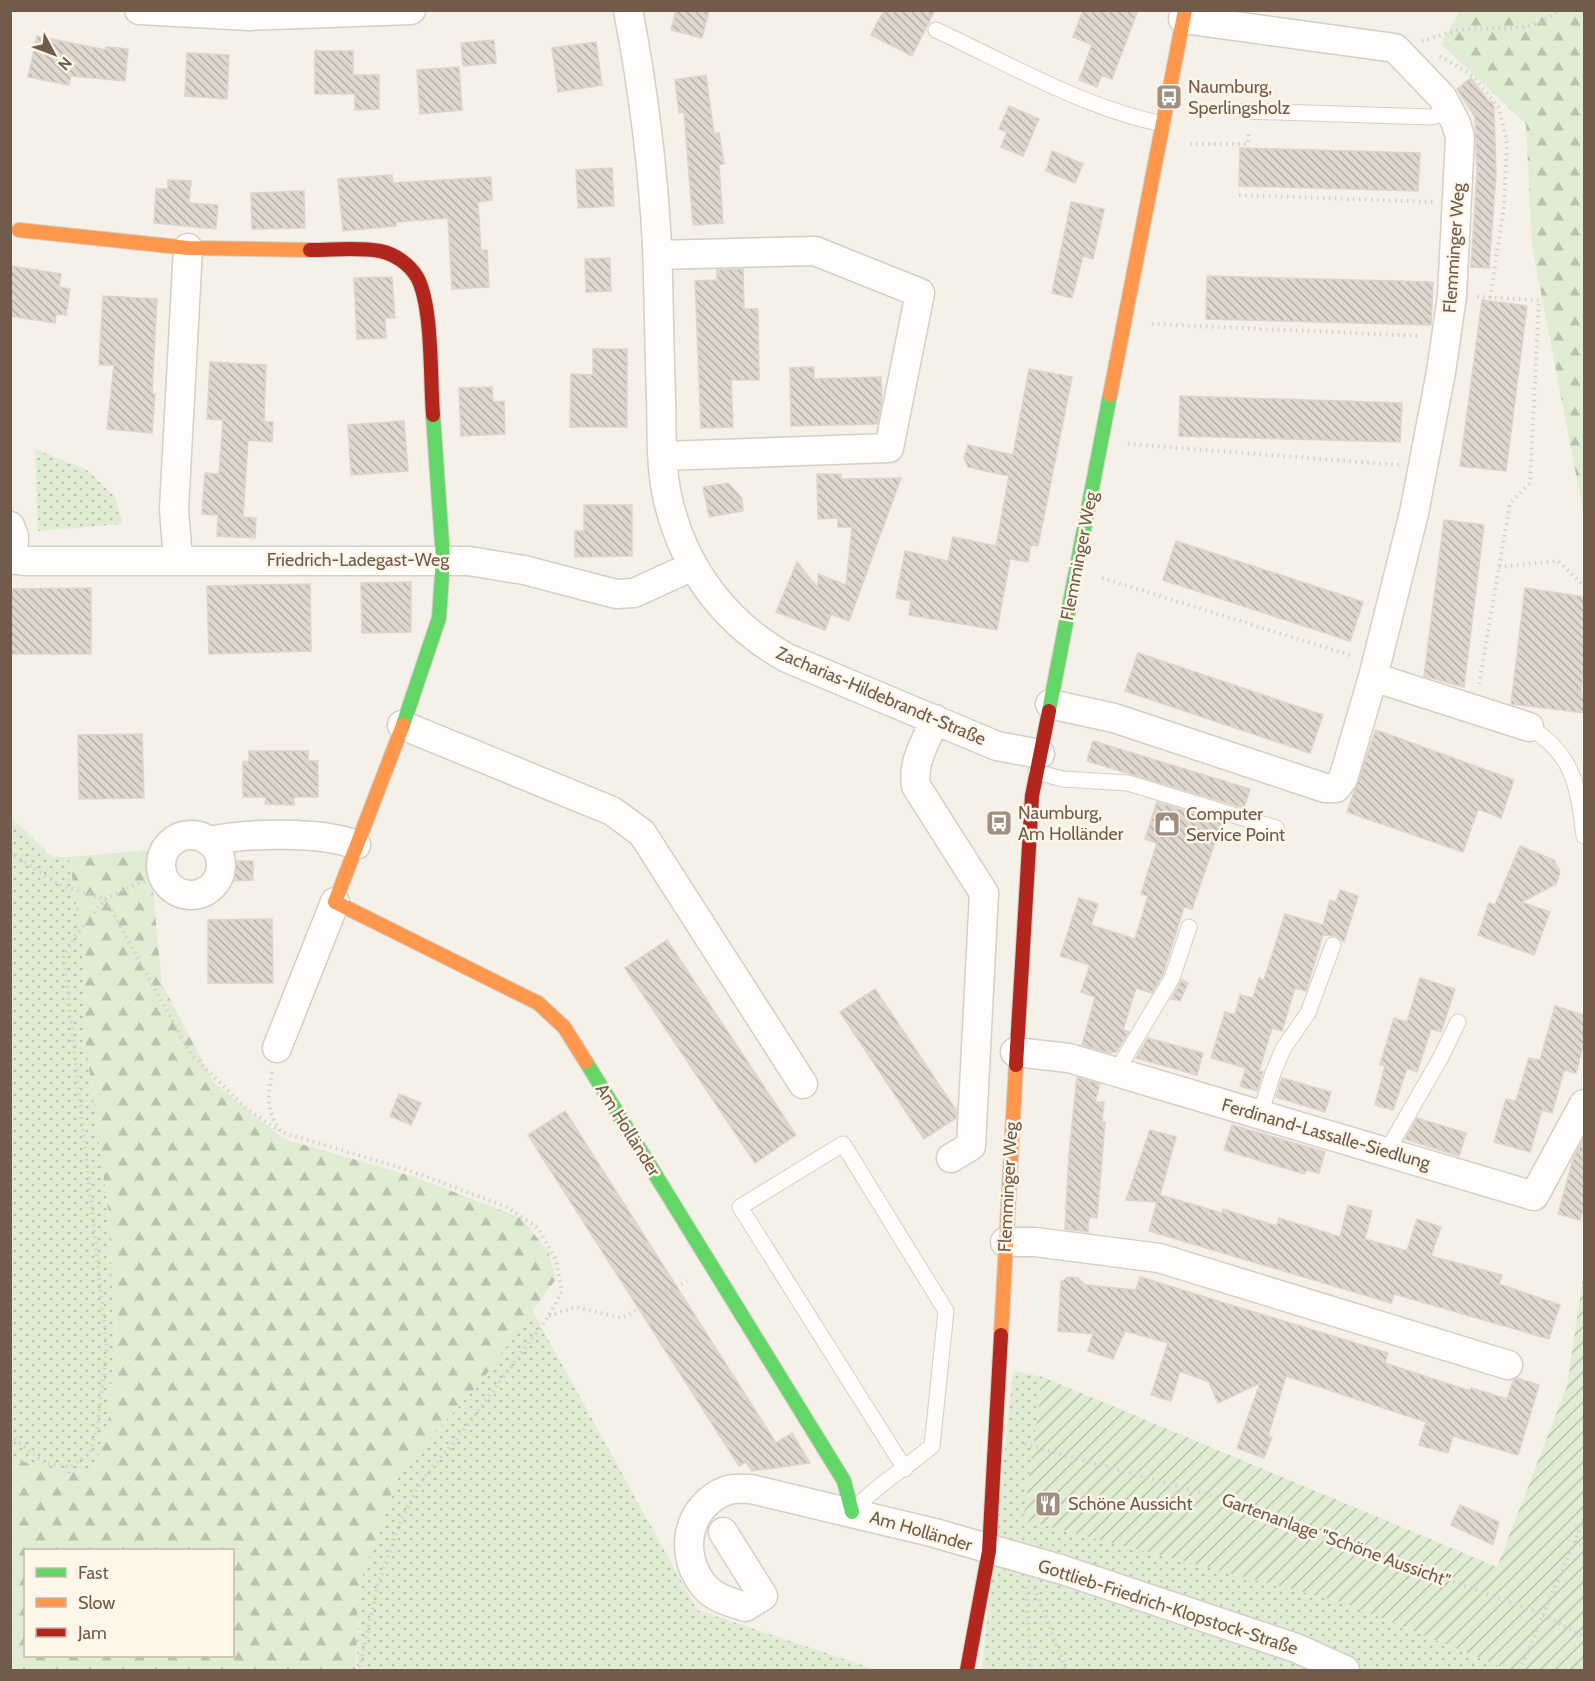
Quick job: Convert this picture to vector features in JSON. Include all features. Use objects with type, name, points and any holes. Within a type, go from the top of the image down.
[{"type":"street","points":[[139,10],[196,15],[272,16],[411,10]]},
{"type":"street","name":"Zacharias-Hildebrandt-Straße","points":[[636,15],[650,154],[657,255],[663,456],[668,500],[693,566],[710,594],[727,613],[766,647],[812,669],[1038,763]]},
{"type":"street","name":"Flemminger Weg","points":[[967,1671],[990,1551],[1015,1052],[1031,813],[1038,763],[1184,15],[1395,48],[1442,97],[1451,112],[1460,137],[1452,296],[1448,337],[1423,467],[1374,670],[1343,779],[1336,788],[1325,788],[1114,718],[1050,704]]},
{"type":"street","points":[[19,230],[188,248],[379,251],[405,261],[414,271],[423,291],[443,559],[439,618],[402,725],[277,1048]]},
{"type":"street","points":[[178,560],[174,508],[188,248]]},
{"type":"street","points":[[657,255],[815,250],[920,293],[889,448],[663,456]]},
{"type":"street","name":"Friedrich-Ladegast-Weg","points":[[10,526],[14,536],[12,559],[26,561],[443,559],[514,568],[616,594],[634,593],[693,566]]},
{"type":"street","points":[[1374,670],[1529,728]]},
{"type":"street","points":[[935,719],[917,759],[914,773],[915,786],[984,893],[971,1146],[951,1158]]},
{"type":"street","points":[[402,725],[612,811],[642,833],[803,1084]]},
{"type":"street","points":[[193,835],[210,842],[217,849],[221,869],[212,887],[194,895],[174,890],[162,873],[163,855],[175,840],[193,835]]},
{"type":"street","points":[[210,842],[228,837],[328,836],[356,845]]},
{"type":"street","name":"Am Holländer","points":[[335,902],[538,1003],[564,1027],[844,1481],[852,1512]]},
{"type":"street","name":"Ferdinand-Lassalle-Siedlung","points":[[1015,1052],[1069,1058],[1534,1196],[1584,1104]]},
{"type":"street","points":[[1005,1242],[1035,1242],[1160,1258],[1508,1365]]},
{"type":"street","name":"Am Holländer","points":[[723,1532],[763,1596],[744,1607],[722,1599],[708,1590],[689,1560],[691,1527],[699,1512],[715,1497],[730,1490],[752,1489],[852,1512],[934,1533],[990,1551]]},
{"type":"street","name":"Gottlieb-Friedrich-Klopstock-Straße","points":[[990,1551],[1024,1559],[1296,1648],[1344,1671]]},
{"type":"lane","points":[[936,30],[1094,103],[1138,119],[1164,124]]},
{"type":"lane","points":[[1246,112],[1431,117],[1451,112]]},
{"type":"lane","points":[[1529,728],[1551,741],[1563,757],[1579,794],[1584,836]]},
{"type":"lane","points":[[1038,763],[1063,779],[1128,783],[1276,828]]},
{"type":"lane","points":[[1116,1072],[1172,978],[1189,927]]},
{"type":"lane","points":[[1260,1114],[1276,1065],[1283,1049],[1308,1013],[1333,945]]},
{"type":"lane","points":[[1387,1151],[1441,1057],[1458,1022]]},
{"type":"lane","points":[[852,1512],[868,1494],[905,1469],[932,1446],[946,1311],[843,1144],[740,1207],[905,1469]]},
{"type":"path","points":[[1395,48],[1468,29],[1505,31],[1548,20],[1560,10]]},
{"type":"path","points":[[1190,144],[1248,144],[1246,112]]},
{"type":"path","points":[[1239,195],[1457,203]]},
{"type":"path","points":[[1452,296],[1539,300],[1530,483],[1510,503],[1474,709]]},
{"type":"path","points":[[1126,319],[1178,326],[1448,337]]},
{"type":"path","points":[[1102,440],[1423,467]]},
{"type":"path","points":[[1499,567],[1558,561],[1584,586]]},
{"type":"path","points":[[1076,572],[1175,599],[1374,670]]},
{"type":"path","points":[[10,852],[59,885],[105,899],[152,979],[191,1054],[246,1108],[281,1132],[408,1170],[507,1207],[538,1228],[555,1260],[562,1292],[548,1317],[457,1439],[423,1479],[401,1520],[378,1584],[359,1671]]},
{"type":"path","points":[[10,1435],[45,1463],[71,1467],[90,1453],[97,1429],[107,1348],[64,957],[76,935],[105,899],[162,873]]},
{"type":"path","points":[[277,1048],[267,1096],[272,1118],[281,1132]]},
{"type":"path","points":[[548,1317],[575,1307],[622,1318],[711,1266]]},
{"type":"path","name":"Gartenanlage \"Schöne Aussicht\"","points":[[1023,1443],[1234,1502],[1542,1614],[1584,1637]]},
{"type":"path","points":[[1520,1671],[1542,1614],[1584,1519]]},
{"type":"path","points":[[1575,1541],[1584,1546]]},
{"type":"path","points":[[1024,1559],[1031,1671]]},
{"type":"path","points":[[1024,1559],[1066,1671]]},
{"type":"green space","points":[[1460,11],[1584,11],[1584,516],[1532,246],[1526,124],[1441,44]]},
{"type":"green space","points":[[35,449],[87,470],[115,497],[123,524],[38,531]]},
{"type":"green space","points":[[10,816],[52,857],[69,857],[83,950],[84,1031],[108,1208],[115,1338],[109,1417],[95,1468],[65,1474],[11,1458]]},
{"type":"green space","points":[[149,850],[162,984],[214,1083],[284,1139],[415,1177],[521,1218],[548,1251],[556,1279],[477,1387],[401,1468],[358,1588],[356,1670],[11,1670],[11,1458],[65,1474],[95,1468],[109,1417],[115,1338],[108,1208],[84,1031],[83,950],[69,857]]},
{"type":"green space","points":[[1584,1271],[1584,1670],[1509,1670],[1345,1603],[1023,1520],[1043,1377],[1497,1567],[1567,1386]]},
{"type":"green space","points":[[532,1310],[697,1610],[877,1670],[367,1670],[357,1666],[358,1588],[401,1468],[477,1387]]},
{"type":"green space","points":[[1013,1371],[1043,1377],[1023,1520],[1345,1603],[1509,1670],[982,1670]]},
{"type":"building","points":[[676,10],[709,10],[702,38],[671,30]]},
{"type":"building","points":[[884,10],[935,10],[912,56],[871,35]]},
{"type":"building","points":[[1083,10],[1138,10],[1112,79],[1102,75],[1097,87],[1079,80],[1092,45],[1073,37]]},
{"type":"building","points":[[37,36],[106,50],[106,47],[128,49],[125,81],[71,76],[69,85],[28,77]]},
{"type":"building","points":[[494,40],[496,63],[463,66],[461,43]]},
{"type":"building","points":[[596,42],[602,85],[558,92],[552,48]]},
{"type":"building","points":[[315,51],[353,51],[353,75],[379,75],[379,109],[355,110],[355,94],[315,94]]},
{"type":"building","points":[[187,53],[229,55],[227,99],[185,96]]},
{"type":"building","points":[[459,67],[462,110],[420,114],[417,70]]},
{"type":"building","points":[[706,75],[714,134],[719,133],[724,164],[719,165],[723,223],[693,225],[684,112],[679,113],[675,80]]},
{"type":"building","points":[[1471,78],[1489,102],[1492,102],[1494,108],[1496,175],[1489,268],[1471,267],[1477,172],[1475,117],[1457,89]]},
{"type":"building","points":[[1009,106],[1039,119],[1023,156],[1001,147],[1007,132],[999,129]]},
{"type":"building","points":[[1240,148],[1420,153],[1418,191],[1239,186]]},
{"type":"building","points":[[1052,151],[1083,164],[1075,183],[1046,171]]},
{"type":"building","points":[[612,168],[614,206],[578,208],[576,170]]},
{"type":"building","points":[[392,175],[393,183],[491,177],[492,200],[478,202],[481,250],[487,250],[489,287],[452,289],[448,218],[396,222],[396,226],[343,231],[338,179]]},
{"type":"building","points":[[168,180],[191,181],[189,203],[218,205],[216,229],[154,223],[156,189],[168,189]]},
{"type":"building","points":[[304,191],[305,228],[252,229],[251,193]]},
{"type":"building","points":[[1071,202],[1104,209],[1093,259],[1083,256],[1072,298],[1052,293]]},
{"type":"building","points":[[610,258],[611,291],[586,292],[585,259]]},
{"type":"building","points":[[10,266],[61,274],[59,287],[70,289],[66,315],[56,314],[55,323],[10,316]]},
{"type":"building","points":[[743,269],[744,309],[758,309],[759,380],[731,380],[733,427],[701,428],[695,281],[717,280],[717,270]]},
{"type":"building","points":[[1207,276],[1433,282],[1431,325],[1206,319]]},
{"type":"building","points":[[392,277],[395,318],[385,318],[386,338],[357,339],[354,278]]},
{"type":"building","points":[[103,296],[157,299],[152,433],[107,429],[114,365],[99,365]]},
{"type":"building","points":[[1482,300],[1527,306],[1506,471],[1460,466]]},
{"type":"building","points":[[593,349],[627,349],[627,427],[570,427],[571,374],[593,375]]},
{"type":"building","points":[[210,362],[266,365],[264,422],[273,422],[272,442],[248,440],[243,517],[256,518],[255,538],[217,536],[218,515],[202,514],[205,473],[219,474],[223,420],[207,419]]},
{"type":"building","points":[[814,367],[814,379],[881,377],[882,401],[877,424],[791,426],[790,368]]},
{"type":"building","points":[[1029,369],[1072,377],[1038,546],[1031,545],[1028,562],[1010,559],[997,630],[909,615],[911,601],[896,598],[905,551],[948,561],[953,537],[996,546],[1009,476],[968,467],[964,458],[968,445],[1013,455]]},
{"type":"building","points":[[492,387],[493,402],[504,401],[505,434],[461,436],[459,388]]},
{"type":"building","points":[[1180,396],[1402,403],[1400,442],[1179,436]]},
{"type":"building","points":[[404,421],[408,471],[351,475],[348,425]]},
{"type":"building","points":[[817,474],[841,474],[841,479],[901,478],[849,621],[831,614],[825,630],[776,612],[797,562],[818,588],[818,574],[846,585],[852,527],[838,527],[838,518],[818,519]]},
{"type":"building","points":[[728,483],[742,498],[743,511],[709,517],[703,487]]},
{"type":"building","points":[[584,505],[632,505],[632,556],[575,557],[575,531],[584,531]]},
{"type":"building","points":[[1444,520],[1484,525],[1464,687],[1424,676]]},
{"type":"building","points":[[1176,541],[1363,602],[1350,641],[1163,580]]},
{"type":"building","points":[[411,582],[411,632],[362,633],[361,583]]},
{"type":"building","points":[[310,584],[311,651],[209,654],[207,586]]},
{"type":"building","points":[[91,588],[91,654],[10,654],[10,589]]},
{"type":"building","points":[[1525,588],[1584,597],[1584,663],[1581,693],[1584,693],[1584,713],[1511,704]]},
{"type":"building","points":[[1138,653],[1323,715],[1310,753],[1125,691]]},
{"type":"building","points":[[1376,730],[1514,780],[1501,818],[1478,809],[1463,852],[1347,812]]},
{"type":"building","points":[[142,734],[144,798],[79,799],[78,735]]},
{"type":"building","points":[[1093,741],[1250,789],[1244,808],[1087,761]]},
{"type":"building","points":[[249,751],[308,751],[308,761],[318,761],[318,797],[294,797],[294,805],[265,804],[266,797],[243,797],[243,762],[249,761]]},
{"type":"building","points":[[1157,802],[1222,822],[1192,909],[1184,907],[1163,974],[1152,993],[1136,988],[1123,1030],[1129,1032],[1116,1052],[1109,1053],[1082,1045],[1095,997],[1081,992],[1090,965],[1060,956],[1079,898],[1098,904],[1091,925],[1135,939],[1148,896],[1141,894],[1157,843],[1145,839]]},
{"type":"building","points":[[1520,846],[1554,860],[1560,872],[1556,884],[1522,902],[1550,912],[1534,955],[1478,935],[1489,903],[1495,905]]},
{"type":"building","points":[[229,861],[253,861],[253,880],[229,881]]},
{"type":"building","points":[[1340,890],[1358,896],[1344,942],[1336,936],[1323,935],[1306,991],[1295,988],[1282,1031],[1272,1028],[1259,1071],[1263,1072],[1257,1091],[1240,1086],[1246,1068],[1211,1058],[1225,1012],[1235,1015],[1240,995],[1253,998],[1259,978],[1264,980],[1285,914],[1323,925],[1330,900],[1336,902]]},
{"type":"building","points":[[272,919],[273,983],[208,983],[208,920]]},
{"type":"building","points":[[667,940],[796,1135],[755,1163],[625,968]]},
{"type":"building","points":[[1420,978],[1455,989],[1441,1032],[1431,1029],[1417,1072],[1407,1068],[1393,1110],[1375,1105],[1385,1066],[1380,1065],[1394,1018],[1407,1022]]},
{"type":"building","points":[[1182,980],[1188,983],[1180,1001],[1171,999]]},
{"type":"building","points":[[875,989],[956,1110],[956,1118],[924,1139],[840,1012]]},
{"type":"building","points":[[1555,1006],[1584,1015],[1584,1043],[1576,1073],[1564,1070],[1552,1113],[1542,1110],[1530,1152],[1494,1142],[1506,1099],[1516,1101],[1529,1058],[1540,1060]]},
{"type":"building","points":[[1148,1038],[1203,1053],[1197,1075],[1136,1058]]},
{"type":"building","points":[[1077,1077],[1100,1084],[1095,1102],[1104,1102],[1102,1122],[1105,1122],[1097,1218],[1089,1217],[1088,1232],[1065,1229],[1069,1154]]},
{"type":"building","points":[[1282,1078],[1331,1092],[1325,1112],[1276,1097]]},
{"type":"building","points":[[399,1094],[421,1103],[411,1125],[390,1116]]},
{"type":"building","points":[[565,1111],[776,1443],[792,1433],[810,1463],[752,1471],[746,1462],[739,1466],[528,1135]]},
{"type":"building","points":[[1417,1118],[1466,1133],[1459,1156],[1405,1139]]},
{"type":"building","points":[[1232,1125],[1325,1152],[1319,1173],[1307,1170],[1304,1174],[1224,1150]]},
{"type":"building","points":[[1150,1130],[1176,1137],[1160,1195],[1222,1213],[1223,1209],[1277,1226],[1279,1218],[1340,1237],[1348,1205],[1372,1211],[1365,1239],[1407,1251],[1417,1219],[1441,1227],[1431,1256],[1502,1275],[1499,1284],[1560,1305],[1549,1339],[1394,1294],[1391,1303],[1149,1231],[1157,1202],[1126,1200]]},
{"type":"building","points":[[1583,1140],[1584,1206],[1580,1220],[1558,1214],[1573,1159]]},
{"type":"building","points":[[1068,1277],[1078,1278],[1086,1285],[1136,1290],[1140,1277],[1388,1353],[1385,1363],[1470,1391],[1471,1388],[1507,1399],[1513,1381],[1517,1378],[1539,1385],[1518,1455],[1453,1436],[1448,1453],[1419,1445],[1426,1422],[1286,1376],[1268,1436],[1272,1437],[1264,1458],[1237,1448],[1260,1383],[1218,1403],[1209,1382],[1180,1371],[1171,1401],[1151,1395],[1168,1343],[1125,1331],[1113,1359],[1088,1351],[1093,1334],[1058,1331],[1061,1282]]},
{"type":"building","points":[[1460,1505],[1499,1522],[1493,1545],[1451,1525]]},
{"type":"traffic: fast","points":[[1049,711],[1110,395]]},
{"type":"traffic: fast","points":[[403,725],[439,618],[443,559],[433,415]]},
{"type":"traffic: fast","points":[[586,1062],[844,1481],[852,1512]]},
{"type":"traffic: slow","points":[[1110,395],[1185,10]]},
{"type":"traffic: slow","points":[[19,230],[188,248],[310,250]]},
{"type":"traffic: slow","points":[[403,725],[335,902],[538,1003],[564,1027],[586,1062]]},
{"type":"traffic: slow","points":[[1001,1335],[1016,1065]]},
{"type":"traffic: jam","points":[[310,250],[354,249],[386,252],[406,264],[414,272],[426,306],[433,415]]},
{"type":"traffic: jam","points":[[1016,1065],[1032,796],[1049,711]]},
{"type":"traffic: jam","points":[[967,1670],[989,1551],[1001,1335]]},
{"type":"place","name":"Naumburg, Sperlingsholz","points":[[1169,97]]},
{"type":"place","name":"Naumburg, Am Holländer","points":[[999,823]]},
{"type":"place","name":"Computer Service Point","points":[[1167,824]]},
{"type":"place","name":"Schöne Aussicht","points":[[1048,1504]]}]
